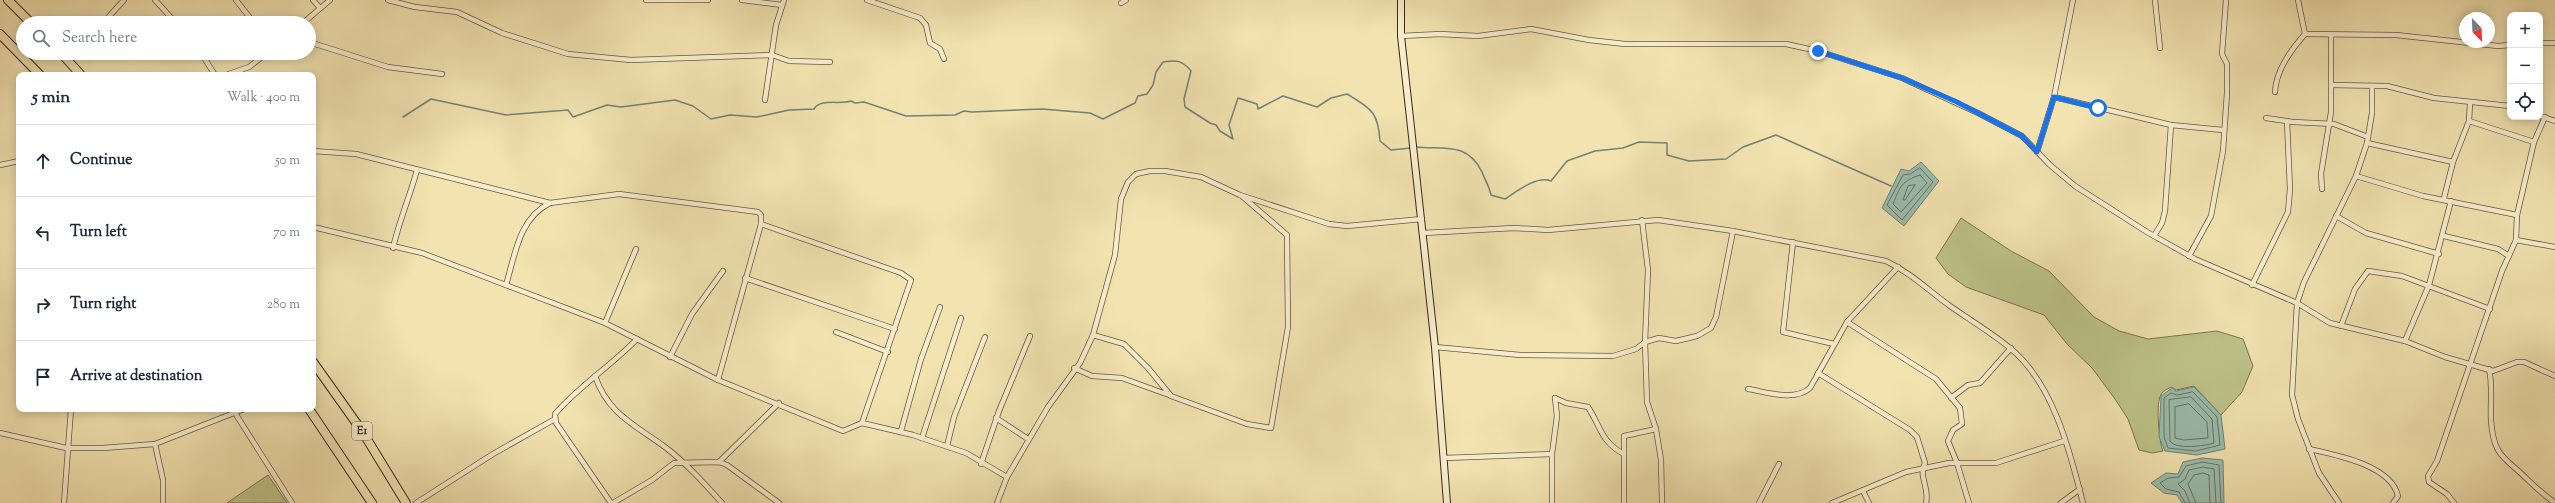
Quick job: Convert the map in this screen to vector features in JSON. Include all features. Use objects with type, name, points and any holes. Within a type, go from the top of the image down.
[{"type":"highway","points":[[8,0],[24,16]]},
{"type":"highway","points":[[0,34],[16,50]]},
{"type":"highway","points":[[25,60],[37,72]]},
{"type":"highway","points":[[68,61],[78,72]]},
{"type":"highway","name":"E1","points":[[316,366],[362,432],[406,503]]},
{"type":"highway","name":"E1","points":[[311,412],[372,503]]},
{"type":"main road","points":[[1400,0],[1401,36],[1422,219],[1429,308],[1435,347],[1447,503]]},
{"type":"street","points":[[109,16],[124,0]]},
{"type":"street","points":[[155,0],[170,16]]},
{"type":"street","points":[[236,0],[247,16]]},
{"type":"street","points":[[313,0],[320,8]]},
{"type":"street","points":[[311,16],[330,0]]},
{"type":"street","points":[[388,0],[415,7],[457,12],[502,33],[568,54],[631,60],[772,54],[789,61],[830,62]]},
{"type":"street","points":[[646,0],[708,0]]},
{"type":"street","points":[[742,0],[783,2],[772,54],[765,100]]},
{"type":"street","points":[[867,0],[920,18],[926,25],[930,43],[940,49],[944,59]]},
{"type":"street","points":[[1121,3],[1126,0]]},
{"type":"street","points":[[2037,152],[2054,97],[2074,0]]},
{"type":"street","points":[[2154,0],[2160,48]]},
{"type":"street","points":[[2189,256],[2211,216],[2223,151],[2223,130],[2227,93],[2227,64],[2222,54],[2226,0]]},
{"type":"street","points":[[2298,0],[2305,34]]},
{"type":"street","points":[[1401,36],[1440,34],[1478,36],[1531,30],[1589,40],[1625,44],[1786,44],[1854,62],[1937,93],[2022,136],[2037,152],[2075,186],[2154,236],[2189,256],[2297,303],[2330,323],[2405,341],[2488,369],[2498,370],[2517,362],[2524,362],[2555,376]]},
{"type":"street","points":[[2305,34],[2396,35],[2491,46],[2507,45]]},
{"type":"street","points":[[2275,92],[2277,76],[2296,44],[2305,34]]},
{"type":"street","points":[[2322,189],[2321,174],[2327,124],[2331,112],[2331,35]]},
{"type":"street","points":[[2543,43],[2555,43]]},
{"type":"street","points":[[316,44],[388,67],[442,74]]},
{"type":"street","points":[[207,60],[213,72]]},
{"type":"street","points":[[235,72],[249,67],[258,60]]},
{"type":"street","points":[[2332,85],[2393,87],[2434,98],[2507,106]]},
{"type":"street","points":[[2339,503],[2319,474],[2309,449],[2292,395],[2297,303],[2336,216],[2356,176],[2367,143],[2372,113],[2372,86]]},
{"type":"street","points":[[2054,97],[2171,125],[2223,130]]},
{"type":"street","points":[[2444,198],[2453,162],[2469,122],[2470,103]]},
{"type":"street","points":[[2543,116],[2555,121]]},
{"type":"street","points":[[2266,118],[2334,124],[2368,137]]},
{"type":"street","points":[[2454,503],[2447,494],[2429,482],[2428,476],[2438,461],[2470,364],[2516,240],[2517,215],[2534,142],[2541,120]]},
{"type":"street","points":[[2252,284],[2288,212],[2290,189],[2287,121]]},
{"type":"street","points":[[2469,122],[2534,142]]},
{"type":"street","points":[[2154,236],[2162,223],[2165,211],[2171,125]]},
{"type":"street","points":[[2367,143],[2453,162]]},
{"type":"street","points":[[316,150],[356,154],[550,203],[619,194],[758,212],[761,215],[761,224],[718,380]]},
{"type":"street","points":[[0,164],[16,161]]},
{"type":"street","points":[[393,248],[397,228],[408,201],[417,170]]},
{"type":"street","points":[[997,503],[1007,477],[1028,440],[1074,368],[1080,363],[1093,335],[1115,255],[1121,199],[1125,187],[1132,177],[1145,171],[1165,171],[1201,177],[1240,195],[1329,224],[1347,226],[1422,219]]},
{"type":"street","points":[[2356,176],[2423,196],[2444,198],[2451,201],[2517,215]]},
{"type":"street","points":[[1074,368],[1092,376],[1122,378],[1247,424],[1271,428],[1288,327],[1288,240],[1280,228],[1240,195]]},
{"type":"street","points":[[2405,341],[2430,285],[2444,236],[2451,201]]},
{"type":"street","points":[[506,285],[527,221],[541,208],[550,203]]},
{"type":"street","points":[[2336,216],[2366,233],[2439,254]]},
{"type":"street","points":[[1423,233],[1514,228],[1548,230],[1642,220],[1681,222],[1733,230],[1793,242],[1816,249],[1863,255],[1898,267],[2011,348],[2043,385],[2052,404],[2080,489],[2083,503]]},
{"type":"street","points":[[1642,220],[1648,270],[1645,342],[1648,408],[1656,429],[1662,460],[1662,503]]},
{"type":"street","points":[[761,224],[909,277],[910,286],[862,423]]},
{"type":"street","points":[[316,228],[357,236],[393,248],[422,253],[605,323],[718,380],[779,403],[843,431],[862,423],[900,431],[966,453],[981,464],[1007,477]]},
{"type":"street","points":[[1435,347],[1520,355],[1613,356],[1636,349],[1645,342],[1659,338],[1676,341],[1697,336],[1711,328],[1716,317],[1733,230]]},
{"type":"street","points":[[2444,236],[2498,249],[2509,256]]},
{"type":"street","points":[[2516,240],[2555,247]]},
{"type":"street","points":[[1793,242],[1783,332],[1834,344]]},
{"type":"street","points":[[605,323],[636,249]]},
{"type":"street","points":[[1748,389],[1792,395],[1802,394],[1810,388],[1847,322],[1898,267]]},
{"type":"street","points":[[670,357],[692,314],[723,271]]},
{"type":"street","points":[[2341,326],[2355,289],[2368,271],[2402,276],[2430,285],[2448,295],[2490,309]]},
{"type":"street","points":[[745,278],[895,329]]},
{"type":"street","points":[[900,431],[920,358],[940,307]]},
{"type":"street","points":[[922,438],[961,318]]},
{"type":"street","points":[[1847,322],[1936,379],[1960,408],[1962,424],[1953,430],[1948,441],[1958,463],[1969,503]]},
{"type":"street","points":[[836,332],[888,352]]},
{"type":"street","points":[[1093,335],[1124,344],[1148,368],[1171,396]]},
{"type":"street","points":[[981,464],[996,418],[1030,336]]},
{"type":"street","points":[[947,446],[954,417],[985,337]]},
{"type":"street","points":[[637,339],[567,400],[555,414],[555,419],[612,503],[680,461],[719,462],[731,467],[749,483],[779,503]]},
{"type":"street","points":[[1951,398],[1968,385],[1980,383],[2011,348]]},
{"type":"street","points":[[2488,369],[2492,390],[2491,422],[2497,450],[2504,461],[2540,493],[2555,502]]},
{"type":"street","points":[[1818,373],[1910,430],[1917,437],[1925,463],[1922,469],[1928,495],[1926,503]]},
{"type":"street","points":[[595,376],[607,402],[629,423],[665,447],[701,479],[722,503]]},
{"type":"street","points":[[1552,503],[1552,454],[1557,416],[1555,398],[1566,403],[1588,407],[1597,420],[1600,432],[1612,447],[1624,454]]},
{"type":"street","points":[[719,462],[779,403]]},
{"type":"street","points":[[64,503],[66,448],[71,412]]},
{"type":"street","points":[[0,433],[66,448],[103,448],[156,444],[235,413],[292,503]]},
{"type":"street","points":[[996,418],[1028,440]]},
{"type":"street","points":[[416,503],[493,454],[555,419]]},
{"type":"street","points":[[1624,503],[1624,436],[1656,429]]},
{"type":"street","points":[[1832,503],[1863,492],[1906,472],[1958,463],[1996,463],[2064,440]]},
{"type":"street","points":[[156,444],[163,480],[163,503]]},
{"type":"street","points":[[2309,449],[2347,457],[2383,476],[2396,486],[2398,496],[2393,503]]},
{"type":"street","points":[[1444,458],[1552,454]]},
{"type":"street","points":[[1759,503],[1779,464]]},
{"type":"street","points":[[2061,503],[2080,489]]},
{"type":"street","points":[[1863,492],[1869,503]]},
{"type":"green space","points":[[1961,218],[2011,251],[2049,271],[2094,317],[2119,331],[2148,339],[2217,331],[2243,339],[2253,366],[2242,392],[2221,415],[2194,386],[2176,390],[2172,387],[2167,389],[2161,395],[2158,408],[2159,432],[2163,451],[2152,453],[2139,450],[2128,419],[2115,399],[2092,368],[2067,344],[2044,315],[1966,287],[1948,274],[1936,258]]},
{"type":"green space","points":[[268,475],[287,503],[227,503]]},
{"type":"water","points":[[1921,162],[1939,181],[1904,226],[1882,208],[1901,169],[1909,171]]},
{"type":"water","points":[[2194,387],[2221,415],[2225,449],[2197,455],[2165,451],[2159,437],[2161,396],[2172,388],[2176,391]]},
{"type":"water","points":[[2202,458],[2223,460],[2224,503],[2182,503],[2177,495],[2164,493],[2151,483],[2166,473],[2178,474],[2183,462]]},
{"type":"waterway","points":[[403,117],[431,99],[506,115],[568,110],[573,117],[607,105],[621,107],[675,100],[693,106],[711,119],[730,115],[757,117],[789,110],[814,109],[817,106],[826,103],[851,101],[855,103],[864,102],[906,116],[955,115],[964,111],[972,112],[1042,109],[1090,113],[1103,119],[1135,103],[1138,96],[1147,94],[1153,85],[1156,72],[1163,62],[1176,61],[1182,63],[1191,71],[1184,99],[1185,107],[1210,123],[1216,125],[1220,131],[1233,139],[1229,125],[1238,98],[1257,104],[1258,109],[1283,96],[1317,107],[1331,98],[1347,94],[1362,103],[1372,112],[1377,123],[1380,141],[1391,150],[1411,148]]},
{"type":"waterway","points":[[1415,147],[1453,149],[1462,151],[1469,155],[1476,162],[1482,172],[1491,195],[1505,199],[1533,182],[1539,180],[1551,181],[1567,161],[1595,151],[1623,148],[1639,142],[1667,143],[1667,155],[1689,161],[1726,159],[1743,147],[1776,135],[1891,186]]},
{"type":"route","points":[[1818,51],[1902,78],[1957,102],[2000,126],[2022,136],[2037,152],[2042,142],[2054,97],[2098,108]]}]
